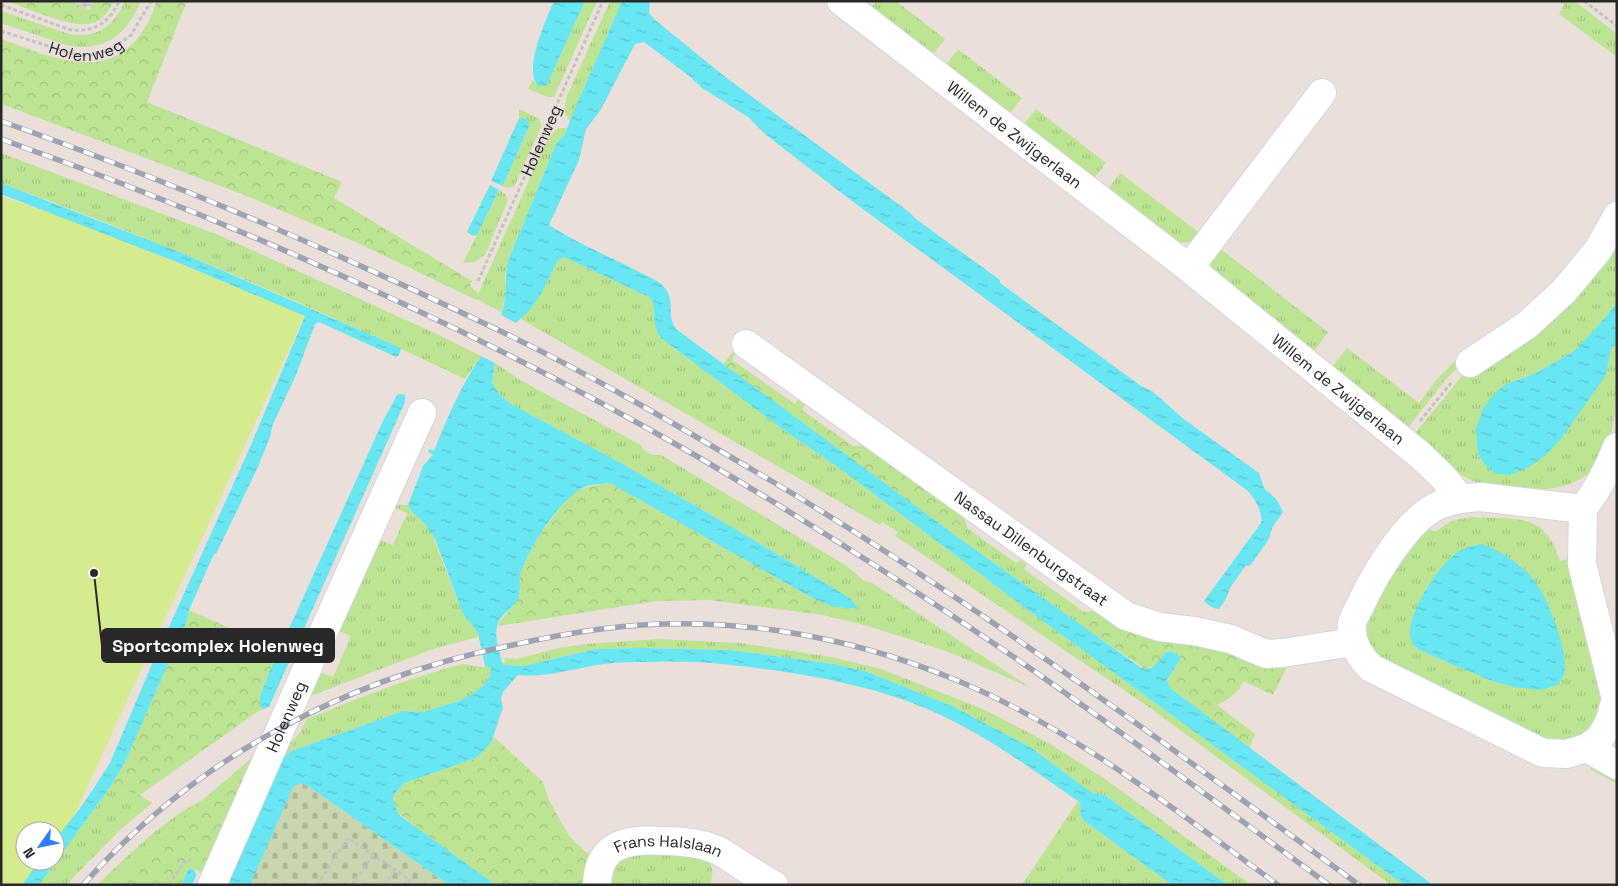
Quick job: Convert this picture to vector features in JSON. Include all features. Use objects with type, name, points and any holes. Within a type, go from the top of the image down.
[{"type":"street","name":"Willem de Zwijgerlaan","points":[[841,1],[1189,268],[1420,455],[1443,477],[1460,498]]},
{"type":"street","points":[[1189,268],[1322,93]]},
{"type":"street","points":[[1470,363],[1527,325],[1564,291],[1598,250],[1617,216]]},
{"type":"street","name":"Nassau Dillenburgstraat","points":[[746,344],[1126,616],[1160,627],[1194,630],[1231,638],[1266,654],[1353,642]]},
{"type":"street","name":"Holenweg","points":[[212,885],[422,413]]},
{"type":"street","points":[[1583,509],[1481,497],[1460,498],[1438,505],[1423,516],[1402,538],[1382,564],[1352,623],[1353,642],[1363,660],[1371,668],[1543,754],[1566,754],[1587,748],[1600,738],[1609,723],[1616,699],[1582,564],[1583,509],[1598,490],[1609,469],[1617,447]]},
{"type":"street","points":[[1587,748],[1617,764]]},
{"type":"street","name":"Frans Halslaan","points":[[598,885],[602,859],[610,851],[622,844],[637,840],[701,844],[717,850],[756,882]]},
{"type":"path","points":[[1,5],[71,30],[83,31],[96,27],[106,21],[119,1]]},
{"type":"path","name":"Holenweg","points":[[1,31],[70,53],[91,55],[112,49],[131,36],[150,1]]},
{"type":"path","name":"Holenweg","points":[[478,281],[603,1]]},
{"type":"path","points":[[1584,1],[1617,26]]},
{"type":"path","points":[[1403,442],[1460,371],[1470,363]]},
{"type":"path","points":[[317,885],[348,838],[410,880],[407,885]]},
{"type":"path","points":[[352,885],[373,855]]},
{"type":"path","points":[[384,885],[395,870]]},
{"type":"shaded area","points":[[70,1],[94,1],[91,10]]},
{"type":"green space","points":[[7,1],[70,1],[90,10],[94,1],[114,1],[108,12],[97,22],[85,24],[63,21]]},
{"type":"green space","points":[[125,1],[141,1],[121,32],[103,44],[92,46],[66,45],[1,23],[1,11],[69,34],[88,34],[103,29],[110,24],[121,10]]},
{"type":"green space","points":[[157,1],[187,1],[147,102],[342,182],[334,198],[472,281],[470,286],[479,294],[476,300],[360,244],[242,194],[1,104],[1,39],[60,59],[98,62],[115,56],[132,45],[148,23]]},
{"type":"green space","points":[[585,1],[597,1],[554,97],[548,97],[528,89],[533,80],[536,84],[547,85]]},
{"type":"green space","points":[[610,1],[622,1],[570,121],[564,112],[566,98]]},
{"type":"green space","points":[[876,1],[896,1],[945,39],[930,58],[868,11]]},
{"type":"green space","points":[[1560,1],[1575,1],[1617,34],[1617,57],[1559,14],[1564,5]]},
{"type":"green space","points":[[958,49],[1022,98],[1007,117],[943,69]]},
{"type":"green space","points":[[519,109],[538,118],[542,125],[514,187],[507,188],[503,186],[530,124],[519,118]]},
{"type":"green space","points":[[1036,109],[1106,163],[1091,182],[1021,128]]},
{"type":"green space","points":[[558,128],[568,128],[556,144],[508,261],[502,312],[476,299],[542,151],[550,136]]},
{"type":"green space","points":[[1,153],[221,236],[481,356],[465,379],[351,326],[236,276],[119,228],[1,183]]},
{"type":"green space","points":[[1120,173],[1201,234],[1190,242],[1174,243],[1105,193]]},
{"type":"green space","points":[[499,190],[504,193],[508,200],[485,255],[474,262],[463,263]]},
{"type":"green space","points":[[1,196],[74,221],[305,315],[65,835],[65,821],[15,821],[15,871],[40,871],[28,885],[1,885]]},
{"type":"green space","points":[[1617,241],[1617,303],[1574,351],[1536,373],[1507,384],[1478,455],[1489,468],[1500,474],[1512,473],[1528,468],[1606,375],[1611,349],[1617,341],[1614,421],[1608,447],[1591,472],[1579,480],[1566,485],[1538,490],[1485,485],[1455,471],[1414,436],[1462,376]]},
{"type":"green space","points":[[1218,247],[1328,332],[1313,353],[1211,272],[1211,258]]},
{"type":"green space","points":[[564,257],[651,298],[656,330],[662,339],[1404,885],[1391,885],[1146,705],[895,536],[898,532],[882,522],[880,525],[519,318],[537,298],[558,260]]},
{"type":"green space","points":[[1347,348],[1419,403],[1437,379],[1465,351],[1465,361],[1446,379],[1407,429],[1331,368]]},
{"type":"green space","points":[[734,350],[737,352],[732,360],[795,404],[798,400],[805,405],[802,410],[853,446],[868,445],[963,513],[967,528],[959,538],[723,365]]},
{"type":"green space","points":[[495,363],[520,380],[641,445],[643,450],[653,455],[661,455],[847,566],[864,581],[872,583],[1031,688],[949,652],[868,626],[823,615],[834,607],[858,609],[850,598],[732,527],[619,462],[513,405],[501,396],[492,383]]},
{"type":"green space","points":[[610,483],[814,599],[834,607],[823,615],[710,600],[656,601],[498,626],[501,619],[516,600],[520,574],[528,555],[552,518],[576,492],[588,487]]},
{"type":"green space","points":[[386,504],[408,505],[411,511],[430,529],[463,614],[478,633],[478,637],[433,649],[300,700],[315,670],[333,677],[351,636],[332,628],[374,537],[393,545],[407,513]]},
{"type":"green space","points":[[1470,517],[1526,521],[1537,525],[1546,533],[1554,545],[1560,561],[1569,559],[1604,700],[1593,727],[1578,740],[1542,742],[1378,659],[1370,646],[1366,638],[1366,625],[1370,611],[1387,580],[1427,527],[1435,532],[1451,521]],"holes":[[[1519,564],[1529,575],[1544,598],[1555,623],[1564,664],[1513,687],[1489,680],[1415,647],[1425,592],[1432,582]]]},
{"type":"green space","points":[[967,528],[1016,563],[1020,560],[1027,564],[1024,569],[1084,612],[1076,622],[959,538]]},
{"type":"green space","points":[[189,610],[279,650],[260,696],[260,706],[264,709],[257,712],[140,795],[111,786],[124,764],[187,621]]},
{"type":"green space","points":[[1099,610],[1143,636],[1152,639],[1171,638],[1290,661],[1273,695],[1243,681],[1233,695],[1217,705],[1255,734],[1249,748],[1170,688],[1167,680],[1179,663],[1180,657],[1167,651],[1157,665],[1145,669],[1076,622],[1084,612]]},
{"type":"green space","points":[[659,639],[741,643],[831,657],[881,669],[983,709],[1047,742],[1105,779],[1251,885],[1228,885],[1105,795],[1092,793],[1030,747],[952,706],[865,671],[834,664],[730,650],[644,648],[596,649],[523,666],[504,665],[502,663],[505,662],[504,658],[517,659],[558,648],[585,644]]},
{"type":"green space","points":[[464,664],[488,666],[491,668],[490,676],[486,683],[463,699],[427,712],[403,711],[294,750],[290,743],[299,734],[307,719],[404,682]]},
{"type":"green space","points":[[494,737],[543,782],[549,800],[569,836],[592,855],[586,885],[496,885],[397,812],[393,798],[405,783],[476,758],[491,743]]},
{"type":"green space","points":[[289,743],[294,750],[301,783],[308,786],[449,885],[241,885]]},
{"type":"green space","points":[[254,756],[207,874],[191,868],[188,870],[181,885],[110,885],[192,809]]},
{"type":"green space","points":[[1594,767],[1617,776],[1617,784],[1590,769]]},
{"type":"green space","points":[[111,786],[140,795],[152,803],[119,831],[66,885],[39,885],[49,871],[65,871],[65,849]]},
{"type":"green space","points":[[202,800],[110,885],[97,885],[160,828],[187,808]]},
{"type":"green space","points":[[1078,801],[1081,806],[1080,814],[1083,820],[1172,885],[1022,885]]},
{"type":"green space","points":[[654,851],[706,858],[712,870],[710,884],[609,885],[611,870],[621,858]]},
{"type":"water","points":[[554,1],[585,1],[547,85],[538,86],[534,78],[534,56],[541,31]]},
{"type":"water","points":[[622,1],[650,1],[649,13],[654,19],[724,76],[1000,280],[1000,283],[1141,386],[1152,391],[1185,420],[1259,473],[1264,488],[1277,500],[1283,512],[1272,528],[1269,539],[1250,566],[1246,565],[1230,588],[1226,599],[1219,609],[1209,605],[1204,601],[1261,523],[1261,514],[1258,506],[1248,491],[856,204],[766,135],[748,117],[702,88],[644,42],[635,44],[600,111],[586,129],[579,160],[549,225],[659,283],[668,292],[671,303],[671,318],[676,329],[959,538],[1140,667],[1145,669],[1153,667],[1168,651],[1177,654],[1181,659],[1167,680],[1170,688],[1433,885],[1404,885],[662,339],[656,330],[651,298],[564,257],[558,260],[541,294],[529,311],[516,323],[501,315],[508,261],[556,144],[565,134]]},
{"type":"water","points":[[519,118],[526,119],[530,124],[503,186],[491,181]]},
{"type":"water","points":[[1,183],[177,251],[401,348],[399,355],[396,357],[319,322],[315,324],[296,375],[273,424],[258,467],[216,554],[214,554],[189,610],[187,621],[124,764],[111,786],[65,849],[65,827],[84,803],[110,763],[149,671],[251,445],[305,316],[179,263],[1,194]]},
{"type":"water","points":[[490,185],[499,190],[477,235],[473,236],[467,232]]},
{"type":"water","points":[[1617,303],[1617,341],[1611,349],[1606,375],[1561,439],[1546,455],[1528,468],[1510,475],[1496,474],[1487,467],[1478,455],[1476,429],[1483,408],[1496,392],[1507,384],[1536,373],[1574,351]]},
{"type":"water","points":[[481,356],[495,363],[492,383],[501,396],[513,405],[619,462],[732,527],[850,598],[859,609],[834,607],[814,599],[610,483],[593,485],[577,492],[557,511],[539,536],[525,561],[520,575],[518,599],[500,619],[498,625],[496,635],[504,665],[523,666],[596,649],[644,648],[730,650],[834,664],[865,671],[952,706],[1030,747],[1092,793],[1105,795],[1228,885],[1172,885],[1083,820],[1080,814],[1081,806],[1078,801],[1024,763],[967,728],[910,702],[844,683],[775,670],[706,663],[628,662],[610,663],[550,674],[518,675],[503,692],[501,699],[503,707],[491,743],[476,758],[405,783],[396,792],[393,798],[397,812],[402,817],[496,885],[449,885],[308,786],[300,783],[293,787],[250,885],[227,885],[273,773],[282,758],[294,750],[403,711],[423,712],[456,702],[474,693],[485,684],[490,676],[491,668],[485,666],[478,633],[463,614],[435,539],[408,505],[423,466],[433,455],[428,452],[430,449],[434,451],[455,402]]},
{"type":"water","points":[[397,395],[405,395],[405,402],[269,707],[264,709],[260,706],[260,696],[269,673],[382,423]]},
{"type":"water","points":[[1482,544],[1518,564],[1535,581],[1542,593],[1555,621],[1563,650],[1564,674],[1559,684],[1542,690],[1513,687],[1489,680],[1421,651],[1412,642],[1410,631],[1412,619],[1431,582],[1447,561],[1457,552],[1467,547]]},
{"type":"water","points":[[191,868],[195,871],[196,876],[192,885],[181,885],[188,870]]},
{"type":"water","points":[[32,871],[49,871],[39,885],[22,885]]},
{"type":"railway","points":[[1,121],[188,192],[312,244],[494,328],[630,399],[763,476],[916,571],[1066,673],[1359,885]]},
{"type":"railway","points":[[1,139],[104,177],[209,219],[351,280],[490,345],[626,416],[772,501],[1005,651],[1127,737],[1329,885]]},
{"type":"railway","points":[[83,885],[127,840],[174,799],[223,763],[276,731],[331,703],[388,680],[447,661],[520,643],[601,629],[691,624],[782,631],[826,639],[870,650],[956,680],[1042,722],[1083,747],[1162,800],[1278,885]]},
{"type":"place","name":"Sportcomplex Holenweg","points":[[94,573]]}]
